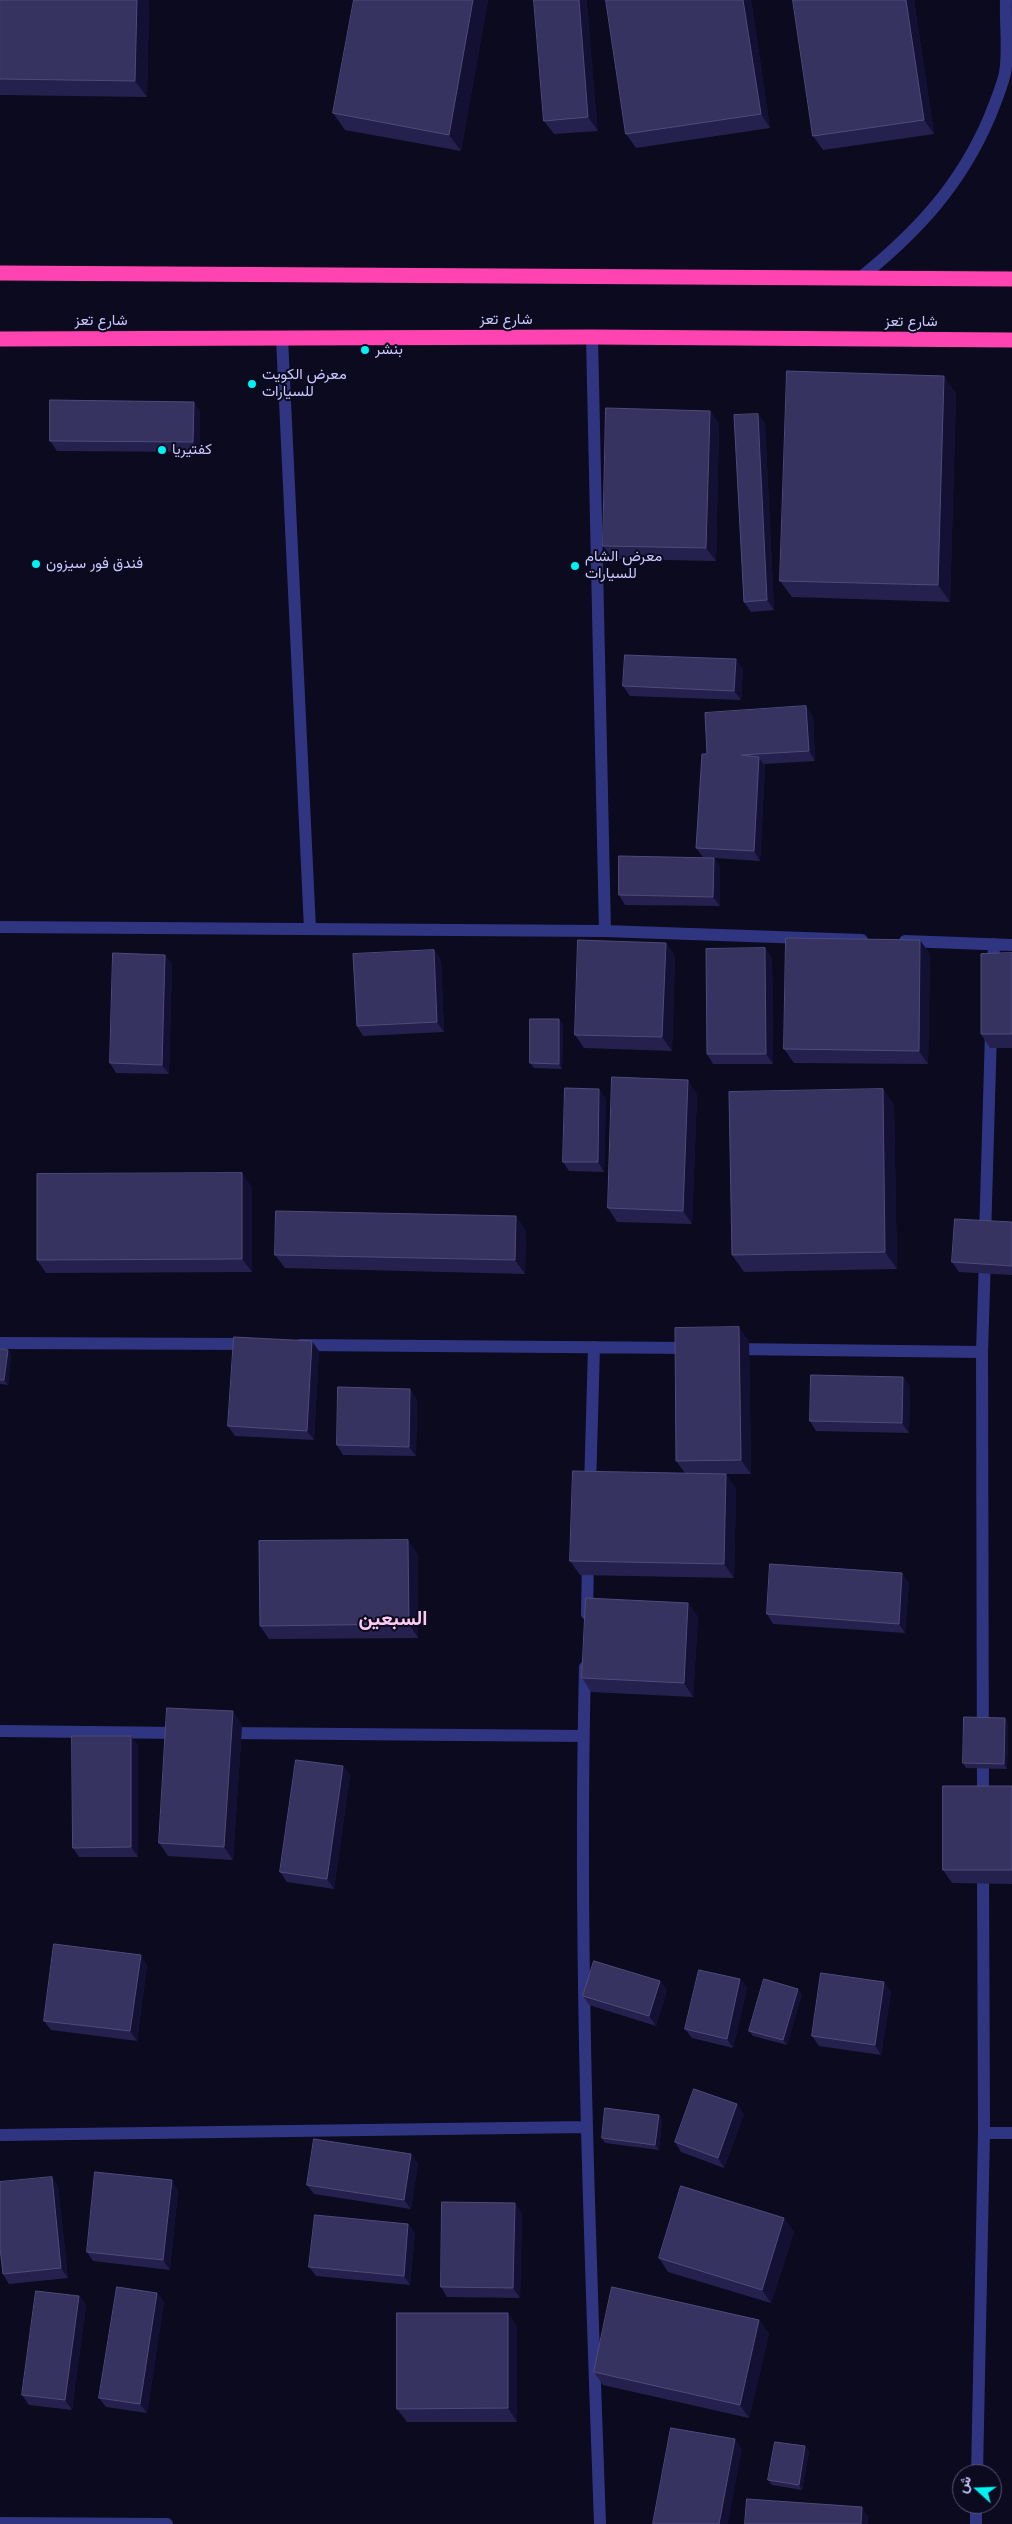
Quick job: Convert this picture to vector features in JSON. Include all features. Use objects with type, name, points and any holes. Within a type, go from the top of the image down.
[{"type":"highway","points":[[0,273],[1012,279]]},
{"type":"highway","name":"شارع تعز","points":[[0,339],[592,337],[1012,340]]},
{"type":"street","points":[[860,278],[897,248],[931,214],[959,176],[982,134],[1008,72],[1006,0]]},
{"type":"street","points":[[592,337],[605,931]]},
{"type":"street","points":[[282,338],[310,929]]},
{"type":"street","points":[[0,928],[605,931],[874,940]]},
{"type":"street","points":[[894,941],[1012,944]]},
{"type":"street","points":[[992,984],[994,944]]},
{"type":"street","points":[[983,1817],[982,1352],[991,1024]]},
{"type":"street","points":[[0,1343],[267,1344]]},
{"type":"street","points":[[287,1345],[703,1348]]},
{"type":"street","points":[[590,1496],[594,1347]]},
{"type":"street","points":[[723,1349],[982,1352]]},
{"type":"street","points":[[586,1626],[588,1546]]},
{"type":"street","points":[[586,1656],[584,1736],[586,2127],[600,2524]]},
{"type":"street","points":[[0,1731],[198,1733]]},
{"type":"street","points":[[218,1733],[584,1736]]},
{"type":"street","points":[[977,2464],[984,2133],[983,1856]]},
{"type":"street","points":[[0,2135],[586,2127]]},
{"type":"street","points":[[984,2133],[1012,2133]]},
{"type":"street","points":[[0,2523],[167,2524]]},
{"type":"building","points":[[0,0],[137,0],[135,81],[0,79]]},
{"type":"building","points":[[354,0],[473,0],[449,135],[333,113]]},
{"type":"building","points":[[534,0],[579,0],[588,117],[544,121]]},
{"type":"building","points":[[606,0],[743,0],[761,114],[626,134]]},
{"type":"building","points":[[793,0],[906,0],[924,120],[813,136]]},
{"type":"building","points":[[787,371],[944,376],[938,585],[780,581]]},
{"type":"building","points":[[50,400],[194,402],[193,442],[50,441]]},
{"type":"building","points":[[606,408],[710,411],[706,548],[603,546]]},
{"type":"building","points":[[758,414],[767,600],[744,602],[734,415]]},
{"type":"building","points":[[625,655],[736,659],[734,691],[623,686]]},
{"type":"building","points":[[806,706],[809,751],[741,755],[759,757],[754,851],[696,848],[702,754],[707,754],[705,713]]},
{"type":"building","points":[[619,856],[714,858],[713,897],[619,895]]},
{"type":"building","points":[[786,938],[920,940],[919,1051],[784,1049]]},
{"type":"building","points":[[578,940],[666,943],[662,1037],[575,1035]]},
{"type":"building","points":[[765,948],[766,1054],[707,1054],[706,949]]},
{"type":"building","points":[[434,950],[437,1022],[357,1026],[353,954]]},
{"type":"building","points":[[113,953],[165,955],[162,1065],[110,1063]]},
{"type":"building","points":[[1012,953],[1012,1034],[981,1034],[981,954]]},
{"type":"building","points":[[530,1019],[559,1019],[559,1064],[530,1063]]},
{"type":"building","points":[[612,1077],[688,1080],[683,1211],[608,1208]]},
{"type":"building","points":[[565,1088],[599,1089],[598,1162],[563,1162]]},
{"type":"building","points":[[883,1089],[885,1252],[732,1255],[729,1092]]},
{"type":"building","points":[[242,1173],[242,1259],[37,1260],[37,1174]]},
{"type":"building","points":[[276,1211],[516,1216],[515,1260],[275,1255]]},
{"type":"building","points":[[955,1219],[1012,1222],[1012,1266],[952,1262]]},
{"type":"building","points":[[739,1327],[741,1460],[676,1461],[675,1328]]},
{"type":"building","points":[[234,1337],[312,1341],[307,1431],[228,1426]]},
{"type":"building","points":[[0,1349],[8,1350],[4,1380],[0,1380]]},
{"type":"building","points":[[811,1375],[903,1377],[902,1423],[810,1421]]},
{"type":"building","points":[[338,1387],[410,1389],[409,1447],[337,1445]]},
{"type":"building","points":[[573,1471],[726,1474],[724,1564],[570,1561]]},
{"type":"building","points":[[408,1540],[409,1624],[260,1626],[259,1541]]},
{"type":"building","points":[[770,1564],[902,1573],[899,1624],[767,1614]]},
{"type":"building","points":[[586,1598],[688,1603],[684,1683],[582,1678]]},
{"type":"building","points":[[167,1708],[233,1711],[224,1847],[159,1843]]},
{"type":"building","points":[[964,1717],[1005,1718],[1004,1764],[963,1763]]},
{"type":"building","points":[[72,1736],[131,1736],[131,1847],[73,1848]]},
{"type":"building","points":[[296,1760],[343,1766],[327,1879],[280,1872]]},
{"type":"building","points":[[943,1786],[1012,1786],[1012,1870],[943,1870]]},
{"type":"building","points":[[54,1944],[141,1955],[130,2031],[44,2021]]},
{"type":"building","points":[[594,1961],[660,1981],[649,2016],[583,1996]]},
{"type":"building","points":[[699,1970],[740,1979],[727,2039],[685,2029]]},
{"type":"building","points":[[821,1973],[884,1982],[875,2045],[812,2036]]},
{"type":"building","points":[[764,1979],[798,1989],[783,2040],[749,2031]]},
{"type":"building","points":[[694,2089],[737,2104],[718,2158],[675,2142]]},
{"type":"building","points":[[605,2108],[659,2115],[655,2145],[602,2138]]},
{"type":"building","points":[[314,2139],[411,2154],[404,2200],[307,2185]]},
{"type":"building","points":[[95,2172],[172,2180],[163,2260],[87,2252]]},
{"type":"building","points":[[52,2177],[61,2268],[3,2274],[0,2248],[0,2182]]},
{"type":"building","points":[[681,2186],[784,2218],[762,2290],[659,2258]]},
{"type":"building","points":[[442,2202],[515,2203],[513,2288],[441,2287]]},
{"type":"building","points":[[315,2215],[408,2224],[404,2276],[309,2267]]},
{"type":"building","points":[[117,2287],[157,2293],[140,2404],[99,2398]]},
{"type":"building","points":[[612,2287],[759,2320],[740,2405],[594,2372]]},
{"type":"building","points":[[36,2291],[79,2296],[65,2400],[22,2395]]},
{"type":"building","points":[[397,2313],[508,2313],[508,2408],[397,2409]]},
{"type":"building","points":[[671,2428],[735,2439],[719,2524],[653,2524]]},
{"type":"building","points":[[775,2442],[805,2446],[799,2485],[768,2480]]},
{"type":"building","points":[[747,2499],[862,2507],[861,2524],[745,2524]]},
{"type":"place","name":"بنشر","points":[[365,350]]},
{"type":"place","name":"معرض الكويت للسيارات","points":[[252,384]]},
{"type":"place","name":"كفتيريا","points":[[162,450]]},
{"type":"place","name":"فندق فور سيزون","points":[[36,564]]},
{"type":"place","name":"معرض الشام للسيارات","points":[[575,566]]},
{"type":"district","name":"السبعين","points":[[393,1620]]}]
